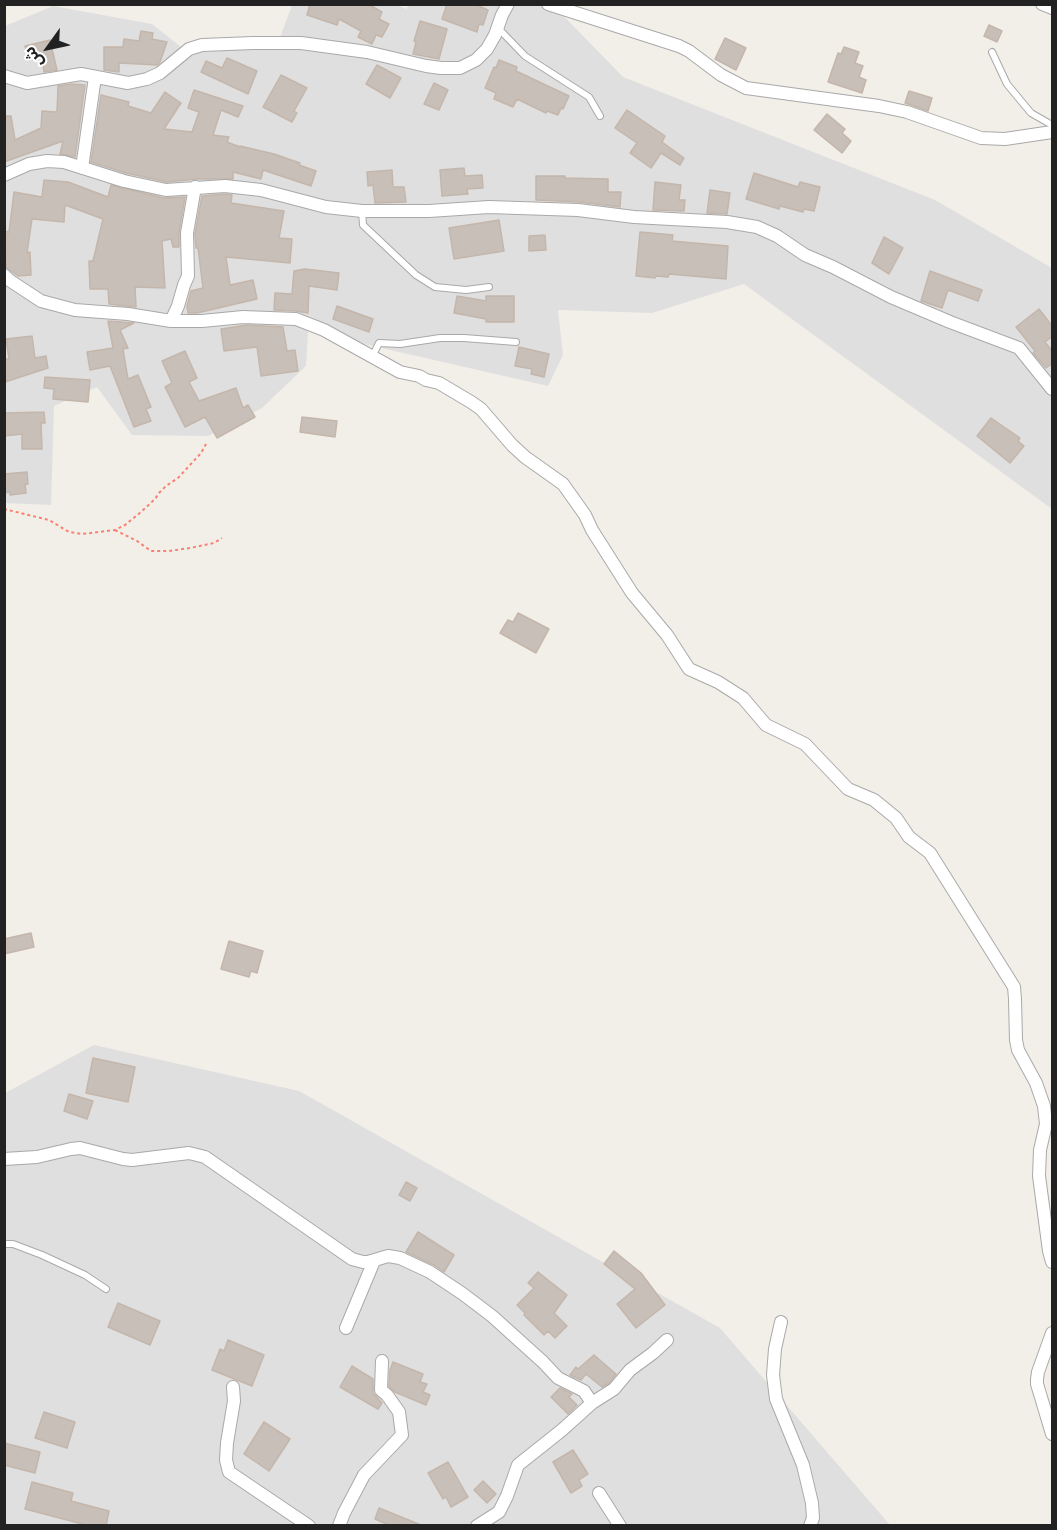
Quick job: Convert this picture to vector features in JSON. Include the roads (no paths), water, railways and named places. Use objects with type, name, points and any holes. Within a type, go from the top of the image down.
[{"type":"street","points":[[4,76],[27,83],[81,74],[128,83],[147,79],[160,73],[189,49],[202,45],[253,42],[301,43],[367,52],[426,66],[460,68],[476,60],[492,42],[508,4]]},
{"type":"street","points":[[548,4],[680,46],[700,57],[721,75],[746,88],[761,92],[788,93],[900,110],[981,138],[1005,138],[1053,132]]},
{"type":"street","points":[[1042,4],[1053,8]]},
{"type":"street","points":[[82,168],[95,77]]},
{"type":"street","points":[[4,175],[28,164],[47,161],[64,162],[124,181],[166,190],[225,186],[261,190],[326,207],[362,211],[429,211],[489,207],[578,210],[634,217],[727,222],[757,227],[777,236],[805,255],[891,297],[1019,348],[1053,389]]},
{"type":"street","points":[[171,321],[188,276],[187,233],[195,187]]},
{"type":"street","points":[[4,275],[16,286],[41,301],[75,310],[128,314],[171,321],[243,317],[296,319],[324,330],[400,372],[439,383],[463,397],[481,410],[525,457],[563,484],[585,515],[632,593],[667,635],[689,669],[718,682],[743,698],[766,725],[805,744],[848,789],[874,800],[896,818],[909,837],[930,853],[1014,987],[1018,1050],[1036,1083],[1044,1106],[1046,1124],[1040,1150],[1039,1176],[1049,1251],[1053,1262]]},
{"type":"street","points":[[4,1159],[37,1157],[80,1148],[132,1160],[197,1154],[213,1162],[352,1259],[363,1262],[388,1256],[400,1258],[430,1272],[492,1316],[558,1378],[584,1391],[592,1403]]},
{"type":"street","points":[[346,1328],[374,1261]]},
{"type":"street","points":[[781,1322],[772,1375],[777,1399],[803,1465],[812,1503],[813,1518],[810,1526]]},
{"type":"street","points":[[1053,1333],[1038,1372],[1037,1384],[1053,1434]]},
{"type":"street","points":[[477,1526],[499,1512],[518,1465],[592,1403],[614,1389],[630,1370],[667,1340]]},
{"type":"street","points":[[339,1526],[364,1475],[402,1435],[399,1412],[381,1390],[382,1361]]},
{"type":"street","points":[[233,1387],[234,1401],[226,1460],[229,1472],[309,1526]]},
{"type":"street","points":[[1040,1392],[1053,1400]]},
{"type":"street","points":[[599,1493],[620,1526]]},
{"type":"lane","points":[[498,28],[525,56],[589,97],[600,116]]},
{"type":"lane","points":[[992,52],[1007,84],[1031,113],[1053,125]]},
{"type":"lane","points":[[362,211],[363,225],[416,275],[435,287],[466,290],[489,287]]},
{"type":"lane","points":[[372,357],[379,343],[400,344],[440,338],[516,342]]},
{"type":"lane","points":[[4,1244],[13,1244],[42,1255],[85,1275],[106,1289]]}]
